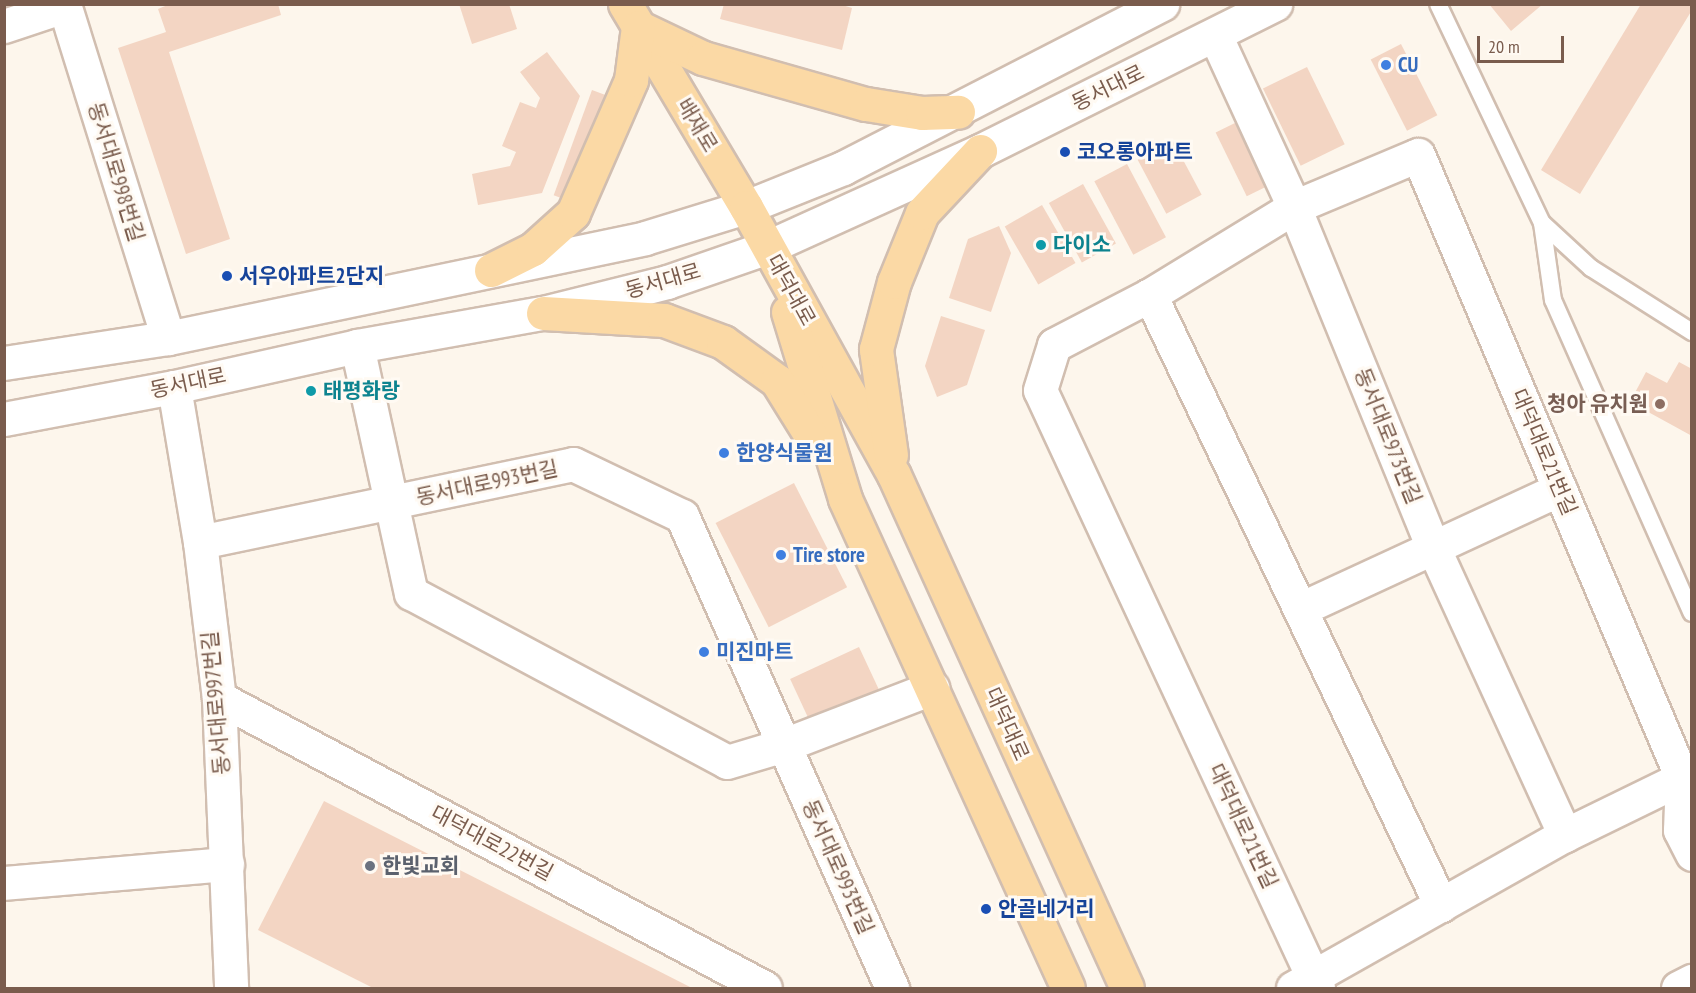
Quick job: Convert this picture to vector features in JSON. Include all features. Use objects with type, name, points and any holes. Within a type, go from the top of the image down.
[{"type":"main road","points":[[491,270],[533,249],[573,213],[631,80],[632,16],[703,58],[866,104],[922,113],[958,112]]},
{"type":"main road","name":"배재로","points":[[632,16],[768,247]]},
{"type":"main road","points":[[894,475],[876,349],[894,282],[922,213],[980,151]]},
{"type":"main road","name":"대덕대로","points":[[768,247],[894,475],[1127,988]]},
{"type":"main road","name":"대덕대로","points":[[768,247],[845,499],[1068,988]]},
{"type":"main road","points":[[543,313],[664,320],[723,342],[777,381],[845,499]]},
{"type":"street","name":"동서대로","points":[[4,418],[174,387],[357,346],[543,313],[667,282],[768,247],[980,151],[1275,4]]},
{"type":"street","name":"동서대로998번길","points":[[4,26],[64,5],[168,338]]},
{"type":"street","points":[[4,363],[168,338],[645,238],[746,207],[843,168],[958,112],[1144,8]]},
{"type":"street","name":"동서대로973번길","points":[[1215,35],[1294,207],[1433,547],[1565,835]]},
{"type":"street","name":"대덕대로21번길","points":[[1418,155],[1682,778],[1565,835],[1441,905],[1308,985],[1040,390],[1054,345],[1150,295],[1294,207],[1418,155]]},
{"type":"street","points":[[1150,295],[1441,905]]},
{"type":"street","name":"동서대로993번길","points":[[357,346],[411,594],[727,762],[784,745],[932,688]]},
{"type":"street","name":"동서대로997번길","points":[[174,387],[200,542],[219,698],[231,988]]},
{"type":"street","name":"동서대로993번길","points":[[390,504],[573,464],[682,516],[892,988]]},
{"type":"street","points":[[1300,609],[1560,489]]},
{"type":"street","points":[[200,542],[390,504]]},
{"type":"street","name":"대덕대로22번길","points":[[219,698],[765,988]]},
{"type":"street","points":[[1682,778],[1680,831],[1692,854]]},
{"type":"street","points":[[4,884],[227,864]]},
{"type":"street","points":[[1678,988],[1692,981]]},
{"type":"lane","points":[[1438,4],[1542,223],[1553,300],[1692,613]]},
{"type":"lane","points":[[1542,223],[1591,268],[1692,332]]},
{"type":"building","points":[[170,4],[278,4],[281,15],[169,52],[230,239],[186,254],[118,48],[166,32],[158,9]]},
{"type":"building","points":[[459,4],[509,4],[517,29],[472,44]]},
{"type":"building","points":[[724,4],[839,4],[852,8],[842,50],[720,19]]},
{"type":"building","points":[[1489,4],[1543,4],[1511,31]]},
{"type":"building","points":[[1641,4],[1692,4],[1692,10],[1580,194],[1541,170]]},
{"type":"building","points":[[1401,44],[1437,115],[1407,131],[1371,59]]},
{"type":"building","points":[[547,52],[580,96],[542,193],[478,205],[472,174],[510,166],[516,152],[502,146],[520,102],[536,108],[540,98],[520,72]]},
{"type":"building","points":[[1307,67],[1345,144],[1301,166],[1263,88]]},
{"type":"building","points":[[592,90],[606,95],[568,200],[554,195]]},
{"type":"building","points":[[1239,121],[1270,185],[1247,196],[1216,132]]},
{"type":"building","points":[[1173,141],[1202,195],[1166,214],[1138,160]]},
{"type":"building","points":[[1127,164],[1166,237],[1133,255],[1094,181]]},
{"type":"building","points":[[1083,184],[1116,243],[1082,262],[1049,203]]},
{"type":"building","name":"다이소","points":[[1042,205],[1076,263],[1038,285],[1005,227]]},
{"type":"building","points":[[999,226],[1011,253],[991,312],[949,298],[968,239]]},
{"type":"building","points":[[941,316],[985,330],[967,385],[937,397],[925,366]]},
{"type":"building","points":[[1679,362],[1692,369],[1692,436],[1630,402],[1646,372],[1667,383]]},
{"type":"building","name":"Tire store","points":[[794,483],[847,587],[769,627],[716,523]]},
{"type":"building","points":[[859,647],[882,697],[813,729],[790,679]]},
{"type":"building","name":"한빛교회","points":[[324,801],[692,988],[373,988],[258,930]]},
{"type":"place","name":"CU","points":[[1386,65]]},
{"type":"place","name":"코오롱아파트","points":[[1065,152]]},
{"type":"place","name":"다이소","points":[[1041,245]]},
{"type":"place","name":"서우아파트2단지","points":[[227,276]]},
{"type":"place","name":"태평화랑","points":[[311,391]]},
{"type":"place","name":"청아 유치원","points":[[1660,404]]},
{"type":"place","name":"한양식물원","points":[[724,453]]},
{"type":"place","name":"Tire store","points":[[781,555]]},
{"type":"place","name":"미진마트","points":[[704,652]]},
{"type":"place","name":"한빛교회","points":[[370,866]]},
{"type":"place","name":"안골네거리","points":[[986,909]]}]
